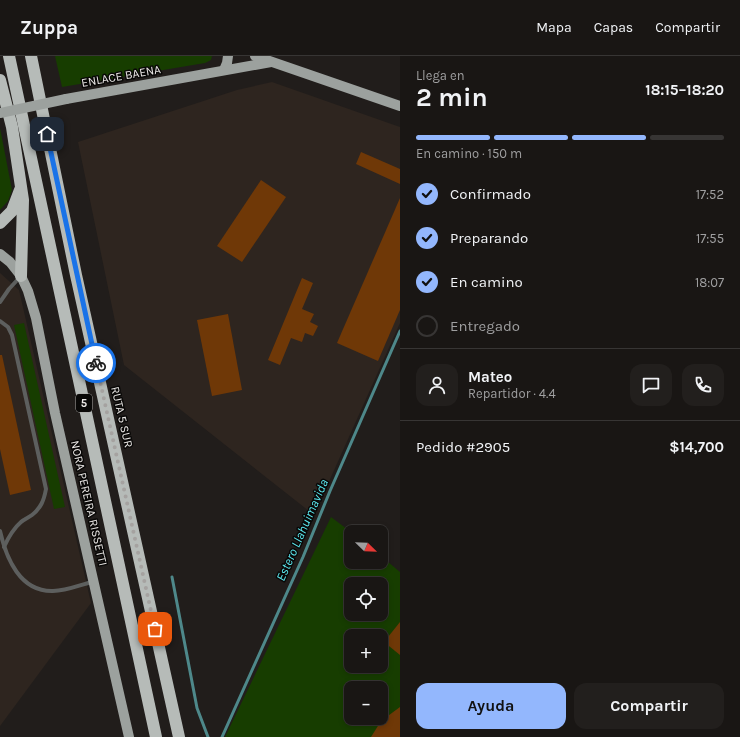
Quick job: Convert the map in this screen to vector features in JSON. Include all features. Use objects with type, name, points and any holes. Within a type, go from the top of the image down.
[{"type":"highway","name":"5","points":[[9,56],[156,737]]},
{"type":"highway","name":"RUTA 5 SUR","points":[[31,56],[74,267],[179,737]]},
{"type":"highway","points":[[0,80],[12,127],[22,185],[24,211],[21,276]]},
{"type":"highway","points":[[0,223],[12,211],[20,195],[22,185]]},
{"type":"main road","points":[[224,70],[228,56]]},
{"type":"main road","points":[[255,56],[400,106]]},
{"type":"main road","name":"ENLACE BAENA","points":[[0,113],[66,99],[271,62]]},
{"type":"main road","name":"NORA PEREIRA RISSETTI","points":[[0,254],[10,262],[21,276],[28,291],[36,318],[55,412],[129,737]]},
{"type":"lane","points":[[0,302],[21,276]]},
{"type":"lane","points":[[0,321],[8,327],[12,335],[46,489],[44,500],[38,509],[13,530],[4,547]]},
{"type":"lane","points":[[0,531],[4,547],[18,575],[37,588],[44,590],[61,590],[93,582]]},
{"type":"shaded area","points":[[272,82],[400,127],[400,323],[314,515],[124,365],[78,142],[237,90]]},
{"type":"shaded area","points":[[0,273],[19,290],[91,603],[0,726]]},
{"type":"green space","points":[[55,56],[212,56],[211,60],[205,63],[62,87]]},
{"type":"green space","points":[[0,128],[12,190],[8,201],[0,210]]},
{"type":"green space","points":[[24,323],[65,507],[54,509],[14,325]]},
{"type":"green space","points":[[331,517],[344,527],[344,569],[388,569],[388,562],[400,572],[400,737],[225,737]]},
{"type":"building","points":[[361,152],[400,169],[400,184],[356,164]]},
{"type":"building","points":[[261,180],[286,197],[242,262],[217,246]]},
{"type":"building","points":[[400,198],[400,310],[378,361],[337,343]]},
{"type":"building","points":[[302,278],[313,283],[302,309],[314,314],[310,322],[318,326],[313,336],[305,333],[302,342],[291,338],[280,365],[268,360]]},
{"type":"building","points":[[228,314],[242,390],[212,396],[197,320]]},
{"type":"building","points":[[0,355],[2,355],[31,490],[10,495],[0,449]]},
{"type":"building","points":[[400,622],[400,655],[388,645],[388,637]]},
{"type":"building","points":[[400,707],[400,737],[371,737],[378,725],[388,725],[388,716]]},
{"type":"waterway","name":"Estero Llahuimavida","points":[[222,737],[303,557],[330,491],[400,331]]},
{"type":"waterway","points":[[172,577],[197,708],[208,737]]},
{"type":"way so far","points":[[96,363],[155,629]]},
{"type":"route","points":[[47,134],[96,363]]}]
